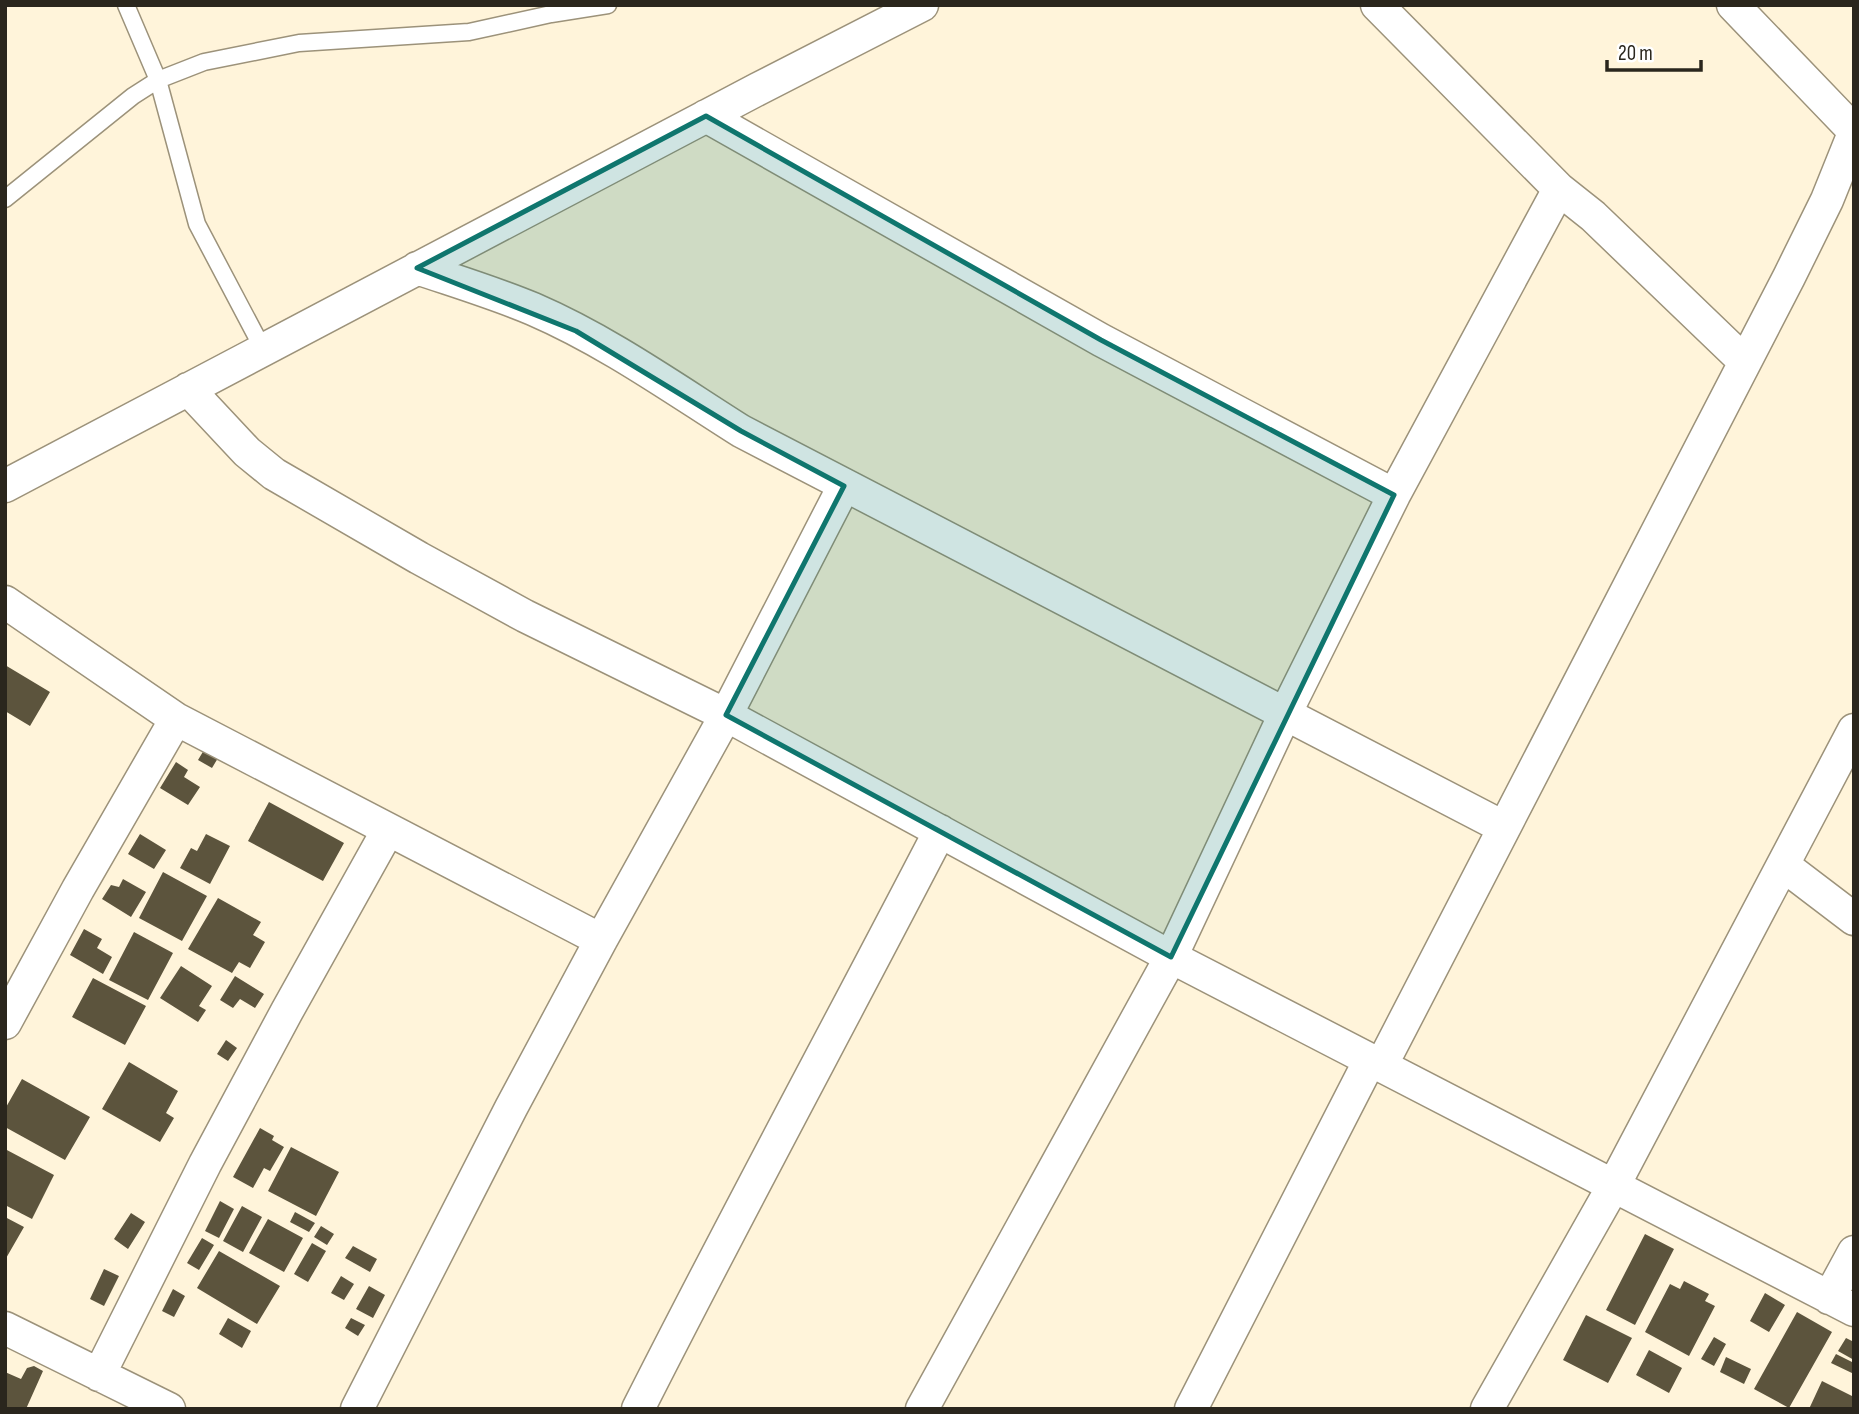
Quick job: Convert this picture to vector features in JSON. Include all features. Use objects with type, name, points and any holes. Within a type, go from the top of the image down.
[{"type":"street","points":[[5,486],[922,5]]},
{"type":"street","points":[[1377,5],[1559,189],[1593,216],[1745,362]]},
{"type":"street","points":[[1191,1409],[1503,827],[1745,362],[1827,200],[1854,132],[1733,5]]},
{"type":"street","points":[[706,116],[1101,340],[1394,495]]},
{"type":"street","points":[[922,1409],[1171,957],[1285,714],[1394,495],[1559,189]]},
{"type":"street","points":[[417,268],[534,310],[586,336],[635,363],[741,431],[1503,827]]},
{"type":"street","points":[[188,389],[247,452],[274,474],[525,616],[726,715],[1171,957],[1842,1304],[1854,1252]]},
{"type":"street","points":[[356,1409],[511,1108],[726,715],[844,486]]},
{"type":"street","points":[[5,602],[176,719],[601,940]]},
{"type":"street","points":[[5,1023],[176,719]]},
{"type":"street","points":[[1492,1407],[1614,1185],[1854,730]]},
{"type":"street","points":[[99,1375],[205,1164],[388,830]]},
{"type":"street","points":[[638,1409],[707,1272],[940,831]]},
{"type":"street","points":[[1783,865],[1854,919]]},
{"type":"street","points":[[5,1328],[169,1409]]},
{"type":"lane","points":[[126,5],[158,80],[197,224],[263,349]]},
{"type":"lane","points":[[5,200],[134,96],[158,80],[204,62],[299,43],[469,32],[608,5]]},
{"type":"highlighted area","points":[[706,116],[1101,340],[1394,495],[1171,957],[726,715],[844,486],[741,431],[576,331],[417,268]]},
{"type":"building","points":[[5,665],[50,692],[30,726],[5,711]]},
{"type":"building","points":[[207,745],[221,753],[212,768],[198,760]]},
{"type":"building","points":[[176,762],[188,770],[184,777],[200,787],[188,805],[160,788]]},
{"type":"building","points":[[269,802],[344,843],[323,881],[248,841]]},
{"type":"building","points":[[140,834],[166,850],[154,869],[128,854]]},
{"type":"building","points":[[206,834],[230,846],[210,884],[180,868],[191,848],[197,851]]},
{"type":"building","points":[[163,872],[207,896],[182,941],[139,918]]},
{"type":"building","points":[[123,879],[146,892],[131,917],[102,899],[111,885],[119,887]]},
{"type":"building","points":[[218,898],[261,922],[253,935],[265,942],[250,968],[239,962],[232,973],[188,949]]},
{"type":"building","points":[[84,929],[102,939],[97,948],[112,957],[103,974],[70,955]]},
{"type":"building","points":[[134,932],[173,953],[148,1000],[109,980]]},
{"type":"building","points":[[181,966],[212,986],[199,1006],[206,1010],[198,1022],[160,998]]},
{"type":"building","points":[[235,976],[264,994],[255,1008],[240,999],[233,1008],[220,1000]]},
{"type":"building","points":[[93,978],[146,1006],[125,1045],[72,1017]]},
{"type":"building","points":[[226,1040],[237,1048],[228,1061],[217,1054]]},
{"type":"building","points":[[129,1062],[178,1091],[166,1113],[174,1118],[160,1142],[102,1109]]},
{"type":"building","points":[[22,1079],[90,1117],[65,1160],[5,1127],[5,1109]]},
{"type":"building","points":[[260,1128],[274,1136],[272,1140],[284,1147],[270,1171],[264,1168],[253,1188],[233,1177]]},
{"type":"building","points":[[291,1147],[339,1172],[316,1216],[268,1191]]},
{"type":"building","points":[[5,1149],[54,1175],[32,1219],[5,1205]]},
{"type":"building","points":[[220,1201],[234,1209],[219,1238],[205,1231]]},
{"type":"building","points":[[242,1206],[262,1217],[243,1252],[223,1241]]},
{"type":"building","points":[[295,1212],[315,1223],[309,1232],[290,1222]]},
{"type":"building","points":[[131,1213],[145,1222],[128,1249],[114,1239]]},
{"type":"building","points":[[5,1217],[24,1227],[5,1260]]},
{"type":"building","points":[[268,1219],[303,1238],[284,1272],[249,1253]]},
{"type":"building","points":[[321,1226],[334,1234],[327,1245],[314,1237]]},
{"type":"building","points":[[1645,1234],[1674,1249],[1635,1325],[1606,1310]]},
{"type":"building","points":[[202,1238],[214,1245],[199,1270],[187,1263]]},
{"type":"building","points":[[312,1243],[326,1251],[308,1282],[294,1274]]},
{"type":"building","points":[[353,1246],[377,1259],[370,1272],[345,1258]]},
{"type":"building","points":[[219,1251],[280,1286],[257,1324],[197,1288]]},
{"type":"building","points":[[104,1269],[119,1276],[104,1306],[90,1299]]},
{"type":"building","points":[[341,1276],[354,1284],[344,1300],[331,1293]]},
{"type":"building","points":[[1684,1281],[1709,1294],[1705,1301],[1715,1306],[1689,1356],[1645,1332],[1670,1284],[1680,1289]]},
{"type":"building","points":[[369,1286],[385,1295],[373,1318],[356,1309]]},
{"type":"building","points":[[173,1289],[185,1296],[174,1317],[162,1311]]},
{"type":"building","points":[[1765,1293],[1785,1305],[1769,1332],[1750,1321]]},
{"type":"building","points":[[1797,1312],[1832,1332],[1789,1408],[1754,1389]]},
{"type":"building","points":[[1586,1315],[1632,1338],[1608,1383],[1563,1360]]},
{"type":"building","points":[[228,1318],[251,1331],[242,1348],[219,1334]]},
{"type":"building","points":[[351,1318],[365,1325],[358,1336],[345,1328]]},
{"type":"building","points":[[1714,1337],[1726,1344],[1714,1366],[1701,1359]]},
{"type":"building","points":[[1846,1338],[1854,1342],[1854,1360],[1838,1351]]},
{"type":"building","points":[[1649,1350],[1682,1368],[1669,1393],[1636,1375]]},
{"type":"building","points":[[1836,1354],[1854,1363],[1854,1374],[1831,1363]]},
{"type":"building","points":[[1726,1357],[1751,1369],[1744,1384],[1720,1372]]},
{"type":"building","points":[[34,1366],[43,1371],[26,1409],[5,1409],[5,1372],[21,1379],[27,1368]]},
{"type":"building","points":[[1822,1381],[1854,1397],[1854,1409],[1809,1409]]}]
